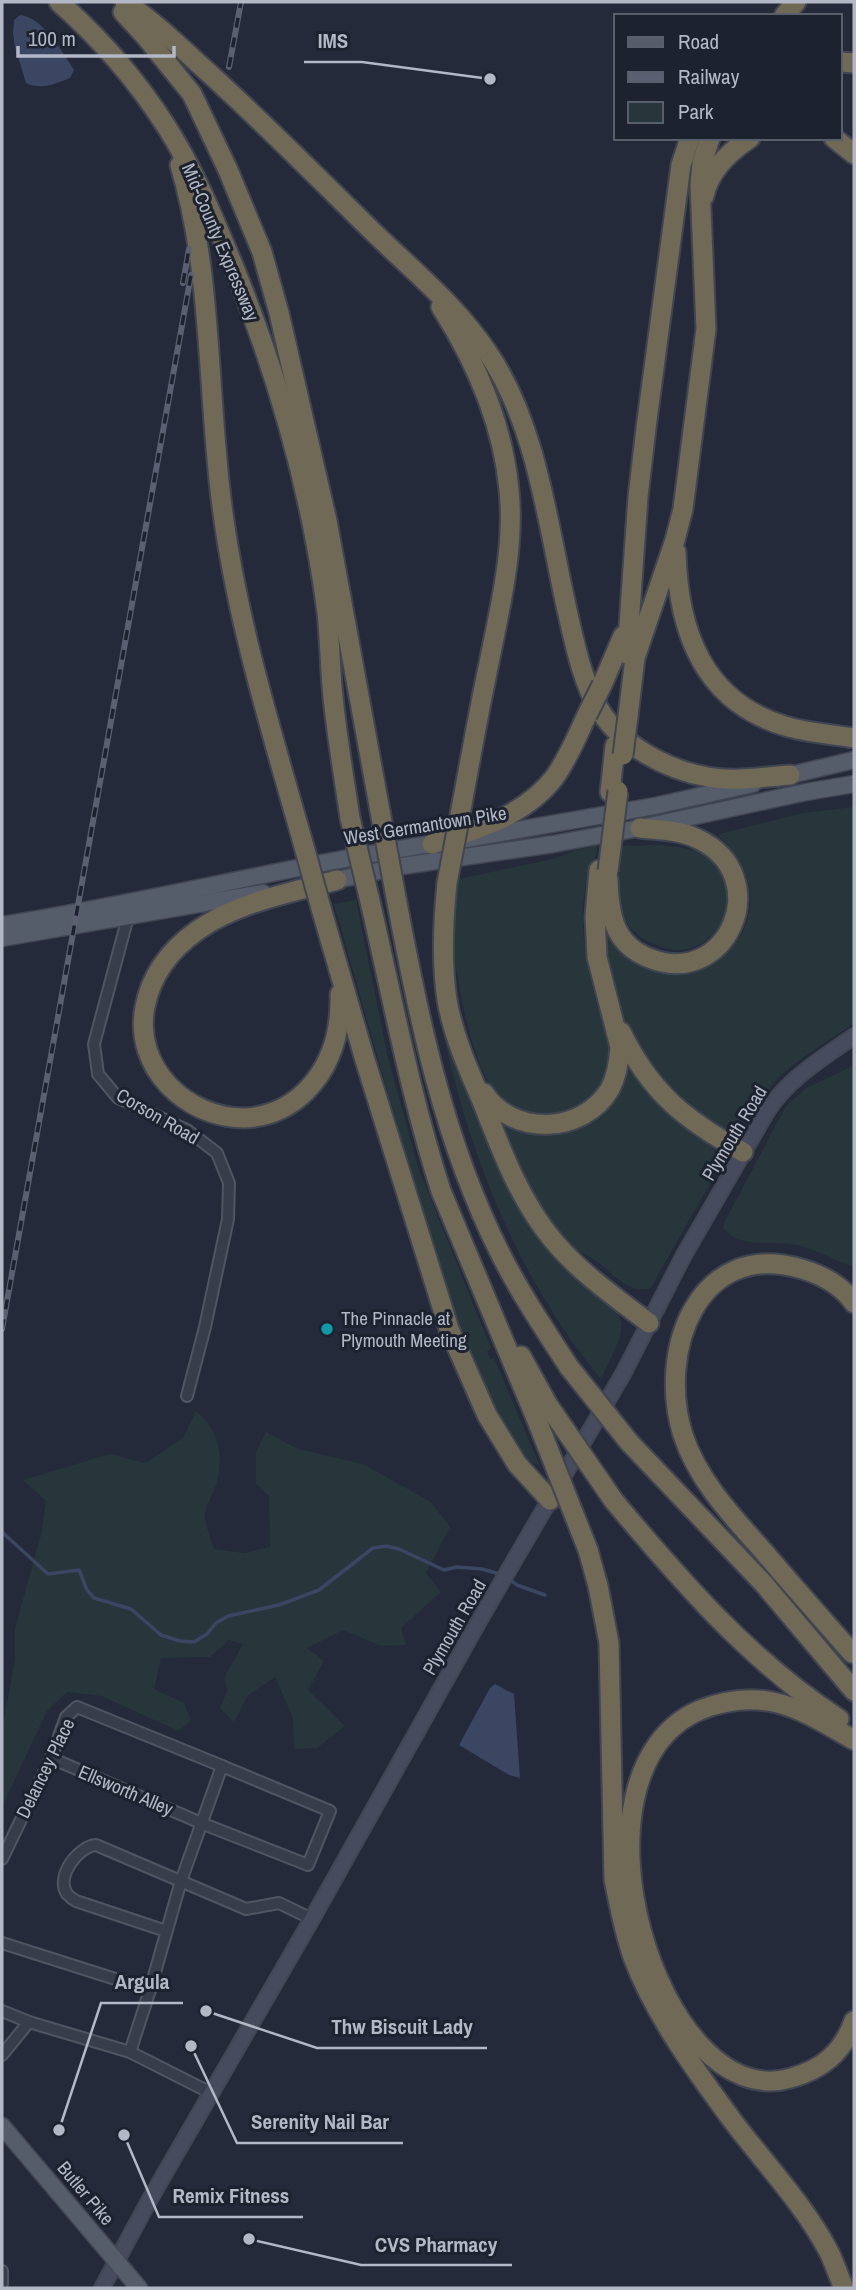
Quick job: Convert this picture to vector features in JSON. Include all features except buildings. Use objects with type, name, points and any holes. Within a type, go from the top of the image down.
[{"type":"highway","name":"Mid-County Expressway","points":[[59,2],[87,26],[137,84],[168,128],[198,182],[248,303],[319,521]]},
{"type":"highway","name":"Mid-County Expressway","points":[[112,2],[146,37],[192,94],[246,210],[262,252],[279,313],[319,521]]},
{"type":"highway","points":[[125,2],[160,29],[247,108],[441,295],[470,326],[490,355],[522,422],[575,645],[598,709],[628,742],[659,760],[691,773],[727,778],[790,775]]},
{"type":"highway","points":[[168,128],[184,182],[198,253],[217,463],[228,554],[238,608],[304,850],[449,1329],[487,1415],[517,1464],[550,1500]]},
{"type":"highway","points":[[624,713],[638,497],[681,165],[689,140]]},
{"type":"highway","points":[[465,1060],[488,1099],[512,1118],[539,1125],[570,1121],[596,1106],[614,1081],[620,1047],[597,957],[595,917],[604,871],[624,713],[635,658],[683,509],[706,329],[700,175],[709,140]]},
{"type":"highway","points":[[702,225],[704,200],[710,180],[730,153],[747,140]]},
{"type":"highway","points":[[836,140],[854,154]]},
{"type":"highway","points":[[409,265],[451,322],[474,368],[494,416],[509,490],[508,551],[500,606],[447,883],[443,937],[447,1002],[465,1060],[518,1186],[535,1216],[570,1259],[590,1278],[649,1323]]},
{"type":"highway","points":[[319,521],[380,811],[421,1027],[454,1145],[500,1254],[536,1317],[569,1367],[629,1442],[764,1584],[850,1685]]},
{"type":"highway","points":[[319,521],[337,734],[350,818],[422,1127],[441,1191],[479,1283],[542,1411],[598,1586],[609,1643],[614,1879],[621,1915],[634,1958],[650,1995],[671,2031],[732,2120],[799,2206],[830,2253],[844,2288]]},
{"type":"highway","points":[[675,540],[677,586],[687,631],[702,666],[716,684],[735,701],[770,721],[788,727],[854,738]]},
{"type":"highway","points":[[432,844],[492,824],[529,802],[555,777],[602,685],[623,636],[634,573]]},
{"type":"highway","points":[[604,871],[614,927],[621,938],[639,954],[668,963],[684,962],[712,951],[725,939],[733,926],[739,896],[736,882],[723,857],[698,839],[684,834],[640,828]]},
{"type":"highway","points":[[334,952],[340,997],[333,1049],[315,1082],[288,1106],[248,1118],[214,1114],[183,1100],[161,1078],[149,1052],[143,1027],[150,989],[169,955],[197,931],[229,913],[337,880]]},
{"type":"highway","points":[[614,1019],[635,1058],[668,1102],[712,1135],[743,1152]]},
{"type":"highway","points":[[853,1654],[725,1507],[704,1477],[683,1436],[677,1405],[676,1369],[681,1332],[690,1313],[707,1291],[724,1277],[737,1271],[760,1264],[781,1264],[808,1270],[836,1285],[854,1303]]},
{"type":"highway","points":[[542,1411],[668,1565],[712,1612],[809,1708],[854,1740]]},
{"type":"highway","points":[[764,1584],[853,1654]]},
{"type":"highway","points":[[854,1729],[809,1708],[772,1702],[737,1700],[707,1707],[677,1723],[653,1751],[636,1788],[629,1847],[632,1883],[647,1948],[663,1987],[677,2014],[700,2047],[728,2069],[740,2076],[764,2082],[776,2082],[806,2074],[818,2068],[841,2048],[854,2021]]},
{"type":"main road","name":"West Germantown Pike","points":[[2,925],[88,912],[335,861],[655,806],[854,760]]},
{"type":"main road","name":"West Germantown Pike","points":[[2,938],[337,880],[402,866],[553,844],[854,784]]},
{"type":"main road","name":"Plymouth Road","points":[[102,2288],[550,1500],[743,1152],[779,1094],[854,1036]]},
{"type":"main road","name":"Butler Pike","points":[[2,2126],[139,2288]]},
{"type":"street","name":"Corson Road","points":[[128,917],[94,1044],[98,1074],[118,1098],[187,1130],[217,1153],[229,1183],[228,1219],[187,1396]]},
{"type":"street","name":"Delancey Place","points":[[2,1859],[51,1758],[66,1717],[78,1707],[330,1811]]},
{"type":"street","name":"Ellsworth Alley","points":[[51,1758],[201,1823],[308,1865],[330,1811]]},
{"type":"street","points":[[130,2052],[181,1881],[222,1766]]},
{"type":"street","points":[[166,1931],[76,1901],[68,1895],[64,1885],[65,1878],[79,1852],[88,1846],[96,1845],[246,1909],[279,1903],[312,1919]]},
{"type":"street","points":[[2,1943],[150,1990]]},
{"type":"street","points":[[2,2011],[29,2022],[130,2052],[211,2093]]},
{"type":"street","points":[[2,2055],[29,2022]]},
{"type":"street","points":[[2,2271],[2,2284]]},
{"type":"green space","points":[[854,807],[854,1023],[776,1080],[747,1125],[734,1131],[725,1129],[695,1108],[668,1083],[635,1039],[617,997],[604,928],[632,960],[663,974],[695,972],[722,957],[742,933],[750,903],[744,870],[719,834],[803,813]]},
{"type":"green space","points":[[598,845],[585,890],[583,935],[595,996],[608,1042],[606,1072],[599,1087],[569,1111],[545,1115],[529,1113],[507,1103],[490,1085],[473,1044],[461,995],[454,949],[453,932],[459,879],[557,858]]},
{"type":"green space","points":[[660,845],[687,849],[706,856],[720,872],[726,885],[725,914],[719,927],[698,946],[674,950],[647,941],[630,927],[616,901],[616,846]]},
{"type":"green space","points":[[356,900],[387,1053],[419,1170],[491,1348],[487,1351],[490,1359],[494,1358],[540,1466],[526,1460],[492,1401],[462,1336],[438,1270],[334,904]]},
{"type":"green space","points":[[441,1023],[500,1167],[587,1286],[616,1310],[622,1323],[620,1338],[601,1379],[544,1299],[499,1211],[465,1118]]},
{"type":"green space","points":[[854,1065],[854,1267],[804,1247],[757,1243],[738,1239],[730,1234],[723,1227],[725,1221],[786,1106],[805,1089]]},
{"type":"green space","points":[[626,1067],[672,1118],[712,1147],[720,1160],[720,1166],[650,1289],[636,1289],[625,1284],[572,1246],[557,1231],[528,1188],[502,1126],[505,1123],[555,1131]]},
{"type":"green space","points":[[196,1411],[211,1428],[219,1448],[217,1480],[205,1514],[214,1549],[244,1553],[270,1547],[269,1496],[256,1484],[256,1452],[266,1432],[298,1449],[363,1464],[431,1502],[450,1527],[426,1573],[441,1592],[401,1628],[406,1645],[381,1646],[343,1630],[307,1648],[324,1661],[308,1690],[345,1726],[317,1748],[294,1749],[293,1718],[275,1677],[247,1696],[234,1723],[220,1708],[227,1691],[224,1678],[243,1644],[229,1640],[210,1657],[161,1658],[154,1689],[184,1703],[191,1721],[178,1731],[102,1696],[67,1692],[47,1711],[2,1807],[2,1731],[15,1659],[15,1628],[41,1535],[46,1501],[23,1480],[110,1454],[146,1463],[183,1438]]},
{"type":"water","points":[[20,15],[37,22],[52,37],[74,70],[70,78],[43,86],[26,83],[13,33],[14,20]]},
{"type":"water","points":[[495,1684],[514,1694],[520,1778],[509,1775],[459,1745],[490,1688]]},
{"type":"waterway","points":[[2,1532],[48,1574],[79,1570],[87,1590],[94,1598],[131,1609],[161,1635],[180,1641],[194,1642],[228,1616],[279,1605],[319,1590],[373,1548],[386,1546],[399,1549],[444,1570],[457,1567],[482,1569],[503,1575]]},
{"type":"waterway","points":[[509,1579],[517,1585],[545,1595]]},
{"type":"railway","points":[[229,67],[241,2]]},
{"type":"railway","points":[[183,283],[189,249]]},
{"type":"railway","points":[[2,1329],[191,275]]},
{"type":"place","name":"IMS","points":[[490,79]]},
{"type":"place","name":"The Pinnacle at Plymouth Meeting","points":[[327,1329]]},
{"type":"place","name":"Thw Biscuit Lady","points":[[206,2011]]},
{"type":"place","name":"Serenity Nail Bar","points":[[191,2046]]},
{"type":"place","name":"Argula","points":[[59,2130]]},
{"type":"place","name":"Remix Fitness","points":[[124,2135]]},
{"type":"place","name":"CVS Pharmacy","points":[[249,2239]]}]
